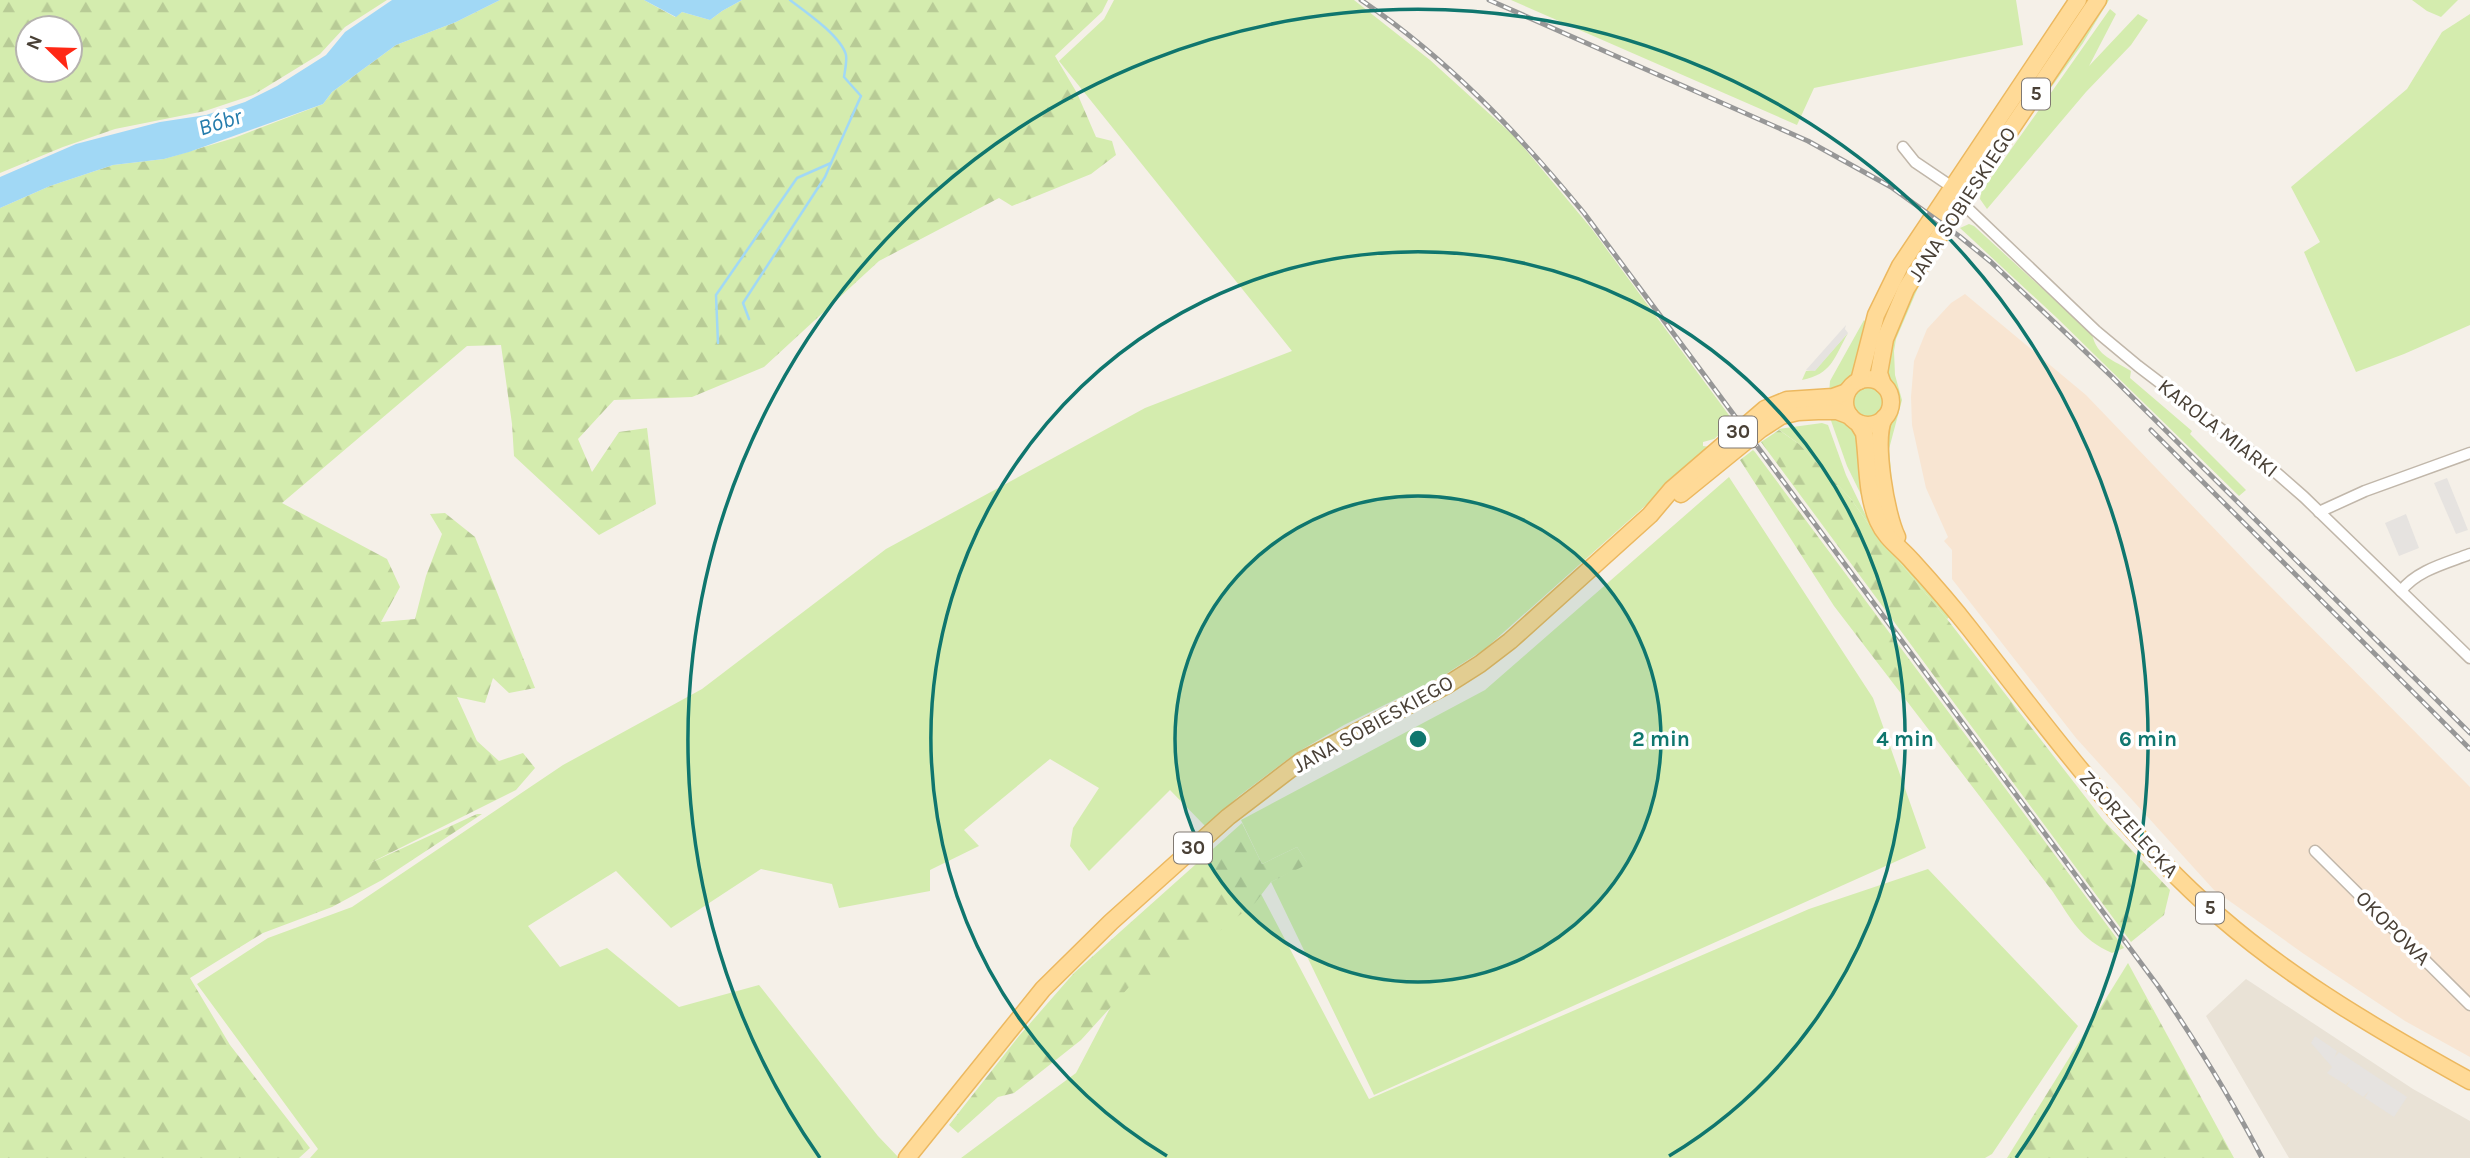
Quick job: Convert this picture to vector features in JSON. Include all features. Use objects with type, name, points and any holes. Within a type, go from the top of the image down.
[{"type":"main road","name":"JANA SOBIESKIEGO","points":[[907,1158],[1044,989],[1111,922],[1228,817],[1301,761],[1447,685],[1486,660],[1650,515],[1672,489],[1765,409],[1787,400],[1833,397],[1853,386],[1875,315],[1900,265],[2078,0]]},
{"type":"main road","name":"JANA SOBIESKIEGO","points":[[1883,385],[1880,373],[1888,329],[1918,269],[2098,0]]},
{"type":"main road","points":[[1853,386],[1867,380],[1883,385]]},
{"type":"main road","name":"5","points":[[1883,385],[1890,401],[1884,418]]},
{"type":"main road","name":"5","points":[[1853,386],[1845,404],[1854,420]]},
{"type":"main road","name":"JANA SOBIESKIEGO","points":[[1650,515],[1776,419],[1791,413],[1837,411],[1854,420]]},
{"type":"main road","points":[[1854,420],[1874,424],[1884,418]]},
{"type":"main road","name":"ZGORZELECKA","points":[[1884,418],[1879,432],[1888,513],[1895,533],[1909,557],[2110,806],[2194,894],[2271,958],[2333,1002],[2470,1081]]},
{"type":"main road","name":"ZGORZELECKA","points":[[1854,420],[1864,433],[1871,494],[1879,523],[1894,545],[1909,557]]},
{"type":"street","points":[[1903,147],[1915,162],[1952,187]]},
{"type":"street","points":[[1930,220],[1946,206],[1961,203],[1956,191],[1963,171]]},
{"type":"street","name":"KAROLA MIARKI","points":[[1961,203],[2096,331],[2264,461],[2470,658]]},
{"type":"street","points":[[2319,512],[2365,491],[2470,453]]},
{"type":"street","points":[[2401,591],[2410,580],[2470,554]]},
{"type":"street","name":"OKOPOWA","points":[[2315,851],[2470,1005]]},
{"type":"shaded area","points":[[1965,294],[2086,395],[2253,569],[2470,787],[2470,1057],[2405,1021],[2214,890],[2076,738],[1952,579],[1952,550],[1944,541],[1948,537],[1926,488],[1912,425],[1911,397],[1914,361],[1927,329],[1951,303]]},
{"type":"shaded area","points":[[1846,325],[1848,333],[1815,371],[1806,370]]},
{"type":"shaded area","points":[[2447,478],[2468,530],[2456,534],[2434,483]]},
{"type":"shaded area","points":[[2406,514],[2419,548],[2399,556],[2385,523]]},
{"type":"shaded area","points":[[2246,979],[2413,1089],[2470,1121],[2470,1158],[2289,1158],[2206,1016]]},
{"type":"shaded area","points":[[2315,1036],[2337,1051],[2334,1058],[2339,1052],[2407,1097],[2394,1117],[2365,1098],[2369,1091],[2363,1097],[2347,1086],[2350,1080],[2346,1085],[2327,1073],[2332,1067],[2311,1043]]},
{"type":"green space","points":[[0,0],[387,0],[345,27],[320,54],[253,95],[205,111],[115,129],[0,173]]},
{"type":"green space","points":[[500,0],[644,0],[675,17],[682,12],[710,20],[742,0],[1108,0],[1102,12],[1055,56],[1077,93],[1096,137],[1112,141],[1116,155],[1091,174],[1012,206],[999,198],[879,261],[764,367],[692,397],[614,400],[578,439],[592,472],[619,432],[647,428],[656,504],[599,535],[514,456],[501,345],[467,346],[282,503],[387,559],[400,587],[381,622],[415,619],[426,576],[442,534],[430,514],[445,513],[475,537],[535,688],[509,693],[493,678],[485,703],[457,697],[477,741],[499,761],[523,753],[535,768],[516,790],[368,864],[482,814],[382,880],[332,907],[263,933],[190,978],[230,1045],[310,1148],[299,1158],[0,1158],[0,208],[50,186],[113,165],[164,159],[234,138],[323,104],[332,92],[396,45],[456,22]]},
{"type":"green space","points":[[1114,0],[1354,0],[1430,60],[1515,137],[1591,228],[1734,422],[1714,439],[1703,442],[1703,446],[1711,447],[1485,649],[1441,677],[1344,725],[1296,753],[1239,796],[1205,826],[1170,790],[1089,871],[1070,846],[1073,828],[1099,788],[1050,759],[964,830],[979,846],[930,870],[930,891],[839,908],[832,884],[761,869],[671,928],[616,871],[528,926],[560,967],[607,948],[679,1007],[759,985],[878,1136],[899,1158],[310,1158],[318,1149],[197,984],[268,938],[352,907],[563,765],[702,689],[886,549],[1145,408],[1292,351],[1059,61],[1104,19]]},
{"type":"green space","points":[[1511,0],[2016,0],[2023,45],[1814,88],[1797,125]]},
{"type":"green space","points":[[2104,0],[2109,0],[2083,43],[2002,156]]},
{"type":"green space","points":[[2412,0],[2458,0],[2441,17]]},
{"type":"green space","points":[[2110,9],[2116,14],[2089,66],[2138,14],[2148,20],[2131,45],[2086,92],[1987,209],[1980,199],[1981,192]]},
{"type":"green space","points":[[2470,14],[2470,325],[2356,372],[2304,252],[2320,242],[2291,187],[2407,89],[2442,32]]},
{"type":"green space","points":[[1969,224],[2092,334],[2102,353],[2131,371],[2130,378],[2192,431],[2190,434],[2246,490],[2239,496],[2057,318],[1960,228]]},
{"type":"green space","points":[[1920,283],[1896,339],[1894,351],[1895,375],[1902,400],[1889,449],[1894,505],[1889,495],[1887,425],[1895,415],[1898,404],[1897,394],[1885,370],[1887,352],[1916,286]]},
{"type":"green space","points":[[1864,320],[1868,326],[1858,371],[1829,393],[1830,381]]},
{"type":"green space","points":[[1848,333],[1831,364],[1820,374],[1802,380],[1806,371],[1815,370]]},
{"type":"green space","points":[[1867,387],[1878,391],[1882,402],[1878,413],[1867,417],[1856,413],[1852,402],[1856,391]]},
{"type":"green space","points":[[1829,415],[1842,419],[1857,432],[1870,513],[1847,466]]},
{"type":"green space","points":[[1822,423],[1828,425],[1846,475],[1868,520],[1951,616],[1947,619],[1872,529],[1851,499],[1799,444],[1778,429]]},
{"type":"green space","points":[[1779,430],[1799,444],[1851,499],[2104,821],[2170,890],[2164,915],[2131,942],[1761,442]]},
{"type":"green space","points":[[1753,450],[2124,948],[2112,953],[2101,948],[2078,928],[1834,606],[1740,460]]},
{"type":"green space","points":[[1729,477],[1873,698],[1926,848],[1374,1095],[1271,882],[1307,863],[1297,847],[1262,864],[1241,820],[1485,690]]},
{"type":"green space","points":[[1242,823],[1262,864],[1297,847],[1308,864],[1271,882],[1255,903],[1208,940],[1140,1002],[1130,986],[1081,1040],[1014,1093],[998,1097],[958,1133],[949,1125],[1019,1036],[1074,973]]},
{"type":"green space","points":[[1928,869],[2078,1026],[1992,1154],[1985,1158],[961,1158],[1076,1073],[1130,970],[1251,875],[1369,1099],[1809,909]]},
{"type":"green space","points":[[2128,963],[2234,1158],[2007,1158]]},
{"type":"water","name":"Bóbr","points":[[392,0],[500,0],[456,22],[396,45],[332,92],[323,104],[189,152],[164,159],[113,165],[50,186],[0,208],[0,177],[76,144],[160,122],[206,115],[245,102],[277,86],[326,55],[345,32]]},
{"type":"water","points":[[644,0],[742,0],[710,20],[682,12],[676,17]]},
{"type":"waterway","points":[[718,343],[716,295],[797,178],[831,163],[861,96],[844,77],[846,55],[843,48],[822,25],[790,0]]},
{"type":"waterway","points":[[749,319],[743,303],[825,177],[831,163]]},
{"type":"railway","points":[[1361,0],[1452,72],[1534,154],[1584,213],[2158,986],[2213,1070],[2262,1158]]},
{"type":"railway","points":[[1489,0],[1808,141],[1891,187],[1959,236],[1991,262],[2111,376],[2470,733]]},
{"type":"railway","points":[[2151,430],[2470,749]]}]
